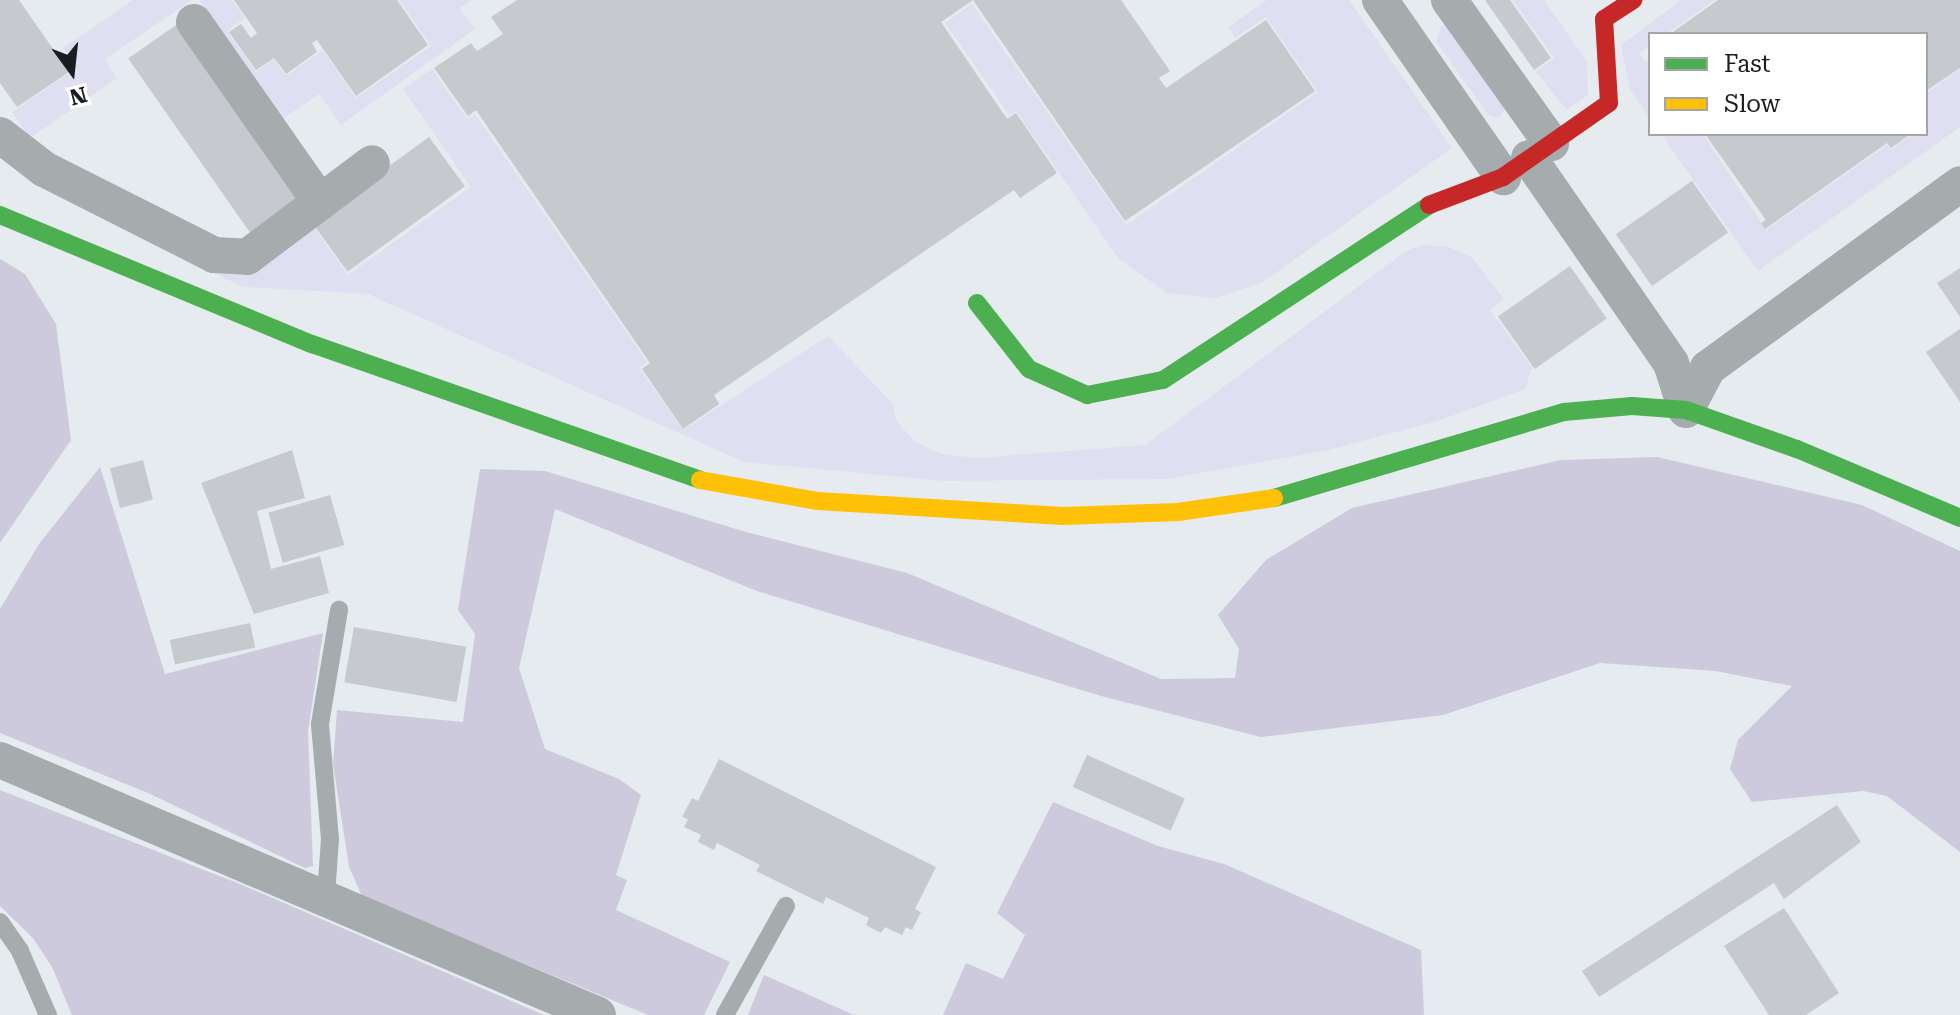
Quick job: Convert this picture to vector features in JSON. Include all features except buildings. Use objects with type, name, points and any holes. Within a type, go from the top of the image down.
[{"type":"street","points":[[1380,0],[1404,34],[1528,159]]},
{"type":"street","points":[[1404,34],[1450,2],[1528,159],[1671,363],[1686,410]]},
{"type":"street","points":[[977,303],[1029,369],[1087,395],[1163,380],[1425,206],[1528,159],[1609,103],[1609,6]]},
{"type":"street","points":[[194,22],[320,202]]},
{"type":"street","points":[[0,135],[44,169],[214,255],[247,257],[372,163]]},
{"type":"street","points":[[1686,410],[1708,368],[1960,184]]},
{"type":"street","points":[[0,215],[312,344],[664,471],[818,501],[1063,516],[1178,512],[1245,505],[1322,488],[1564,412],[1632,406],[1686,410],[1797,449],[1960,518]]},
{"type":"street","points":[[1671,363],[1708,368]]},
{"type":"street","points":[[0,760],[326,896],[598,1015]]},
{"type":"lane","points":[[326,896],[330,839],[320,724],[339,610]]},
{"type":"lane","points":[[725,1015],[786,906]]},
{"type":"lane","points":[[0,922],[20,951],[48,1015]]},
{"type":"shaded area","points":[[133,0],[192,0],[105,59],[117,78],[30,138],[12,112],[77,68],[63,48]]},
{"type":"shaded area","points":[[199,0],[232,0],[245,18],[227,31],[256,72],[274,59],[286,76],[323,50],[356,98],[431,46],[399,0],[472,0],[460,8],[475,29],[341,125],[319,94],[282,119]]},
{"type":"shaded area","points":[[1267,0],[1349,0],[1452,148],[1263,282],[1216,298],[1167,293],[1119,259],[1016,111],[1009,115],[945,23],[972,4],[1126,225],[1318,92],[1266,17],[1235,38],[1228,27]]},
{"type":"shaded area","points":[[1513,0],[1544,0],[1587,62],[1588,95],[1567,110],[1536,72],[1554,58]]},
{"type":"shaded area","points":[[1681,0],[1715,0],[1669,32],[1648,32],[1648,47],[1639,53],[1645,62],[1648,61],[1648,115],[1630,90],[1621,45]]},
{"type":"shaded area","points":[[1441,26],[1447,26],[1506,108],[1499,118],[1488,115],[1436,41]]},
{"type":"shaded area","points":[[432,69],[467,119],[475,114],[647,362],[639,368],[683,430],[828,336],[893,404],[897,422],[915,441],[941,454],[978,458],[1145,445],[1405,252],[1422,245],[1449,247],[1472,257],[1504,299],[1490,310],[1532,368],[1525,389],[1438,421],[1328,450],[1167,479],[945,481],[744,462],[368,294],[243,287],[203,268],[314,228],[348,275],[471,187],[403,89]]},
{"type":"shaded area","points":[[1960,69],[1960,127],[1758,271],[1662,136],[1704,136],[1766,230],[1887,145],[1891,150],[1910,136],[1928,136],[1928,92]]},
{"type":"shaded area","points":[[0,259],[25,274],[56,324],[71,440],[0,543]]},
{"type":"shaded area","points":[[1657,457],[1862,505],[1960,551],[1960,852],[1887,796],[1863,791],[1752,802],[1730,769],[1738,740],[1792,686],[1716,671],[1600,663],[1443,715],[1261,737],[1101,696],[757,591],[555,509],[519,668],[545,749],[619,779],[641,795],[616,875],[627,880],[616,910],[730,962],[704,1015],[648,1015],[362,896],[349,867],[333,764],[337,710],[463,722],[475,634],[458,610],[480,469],[545,471],[746,532],[907,573],[1161,679],[1235,678],[1239,649],[1218,615],[1266,560],[1352,508],[1561,460]]},
{"type":"shaded area","points":[[100,467],[165,674],[323,633],[308,731],[313,866],[305,868],[148,793],[0,733],[0,609],[39,544]]},
{"type":"shaded area","points":[[0,790],[240,884],[544,1015],[72,1015],[52,967],[33,938],[0,906]]},
{"type":"shaded area","points":[[1053,802],[1158,846],[1224,864],[1421,950],[1424,1015],[943,1015],[966,963],[1003,979],[1025,935],[997,913]]},
{"type":"shaded area","points":[[764,975],[854,1015],[748,1015]]},
{"type":"traffic: fast","points":[[977,303],[1029,369],[1087,395],[1163,380],[1429,205]]},
{"type":"traffic: fast","points":[[0,215],[312,344],[700,480]]},
{"type":"traffic: fast","points":[[1274,498],[1564,412],[1632,406],[1686,410],[1797,449],[1960,518]]},
{"type":"traffic: slow","points":[[700,480],[818,501],[1063,516],[1178,512],[1274,498]]},
{"type":"traffic: jam","points":[[1429,205],[1503,177],[1609,103],[1604,19],[1633,0]]}]
